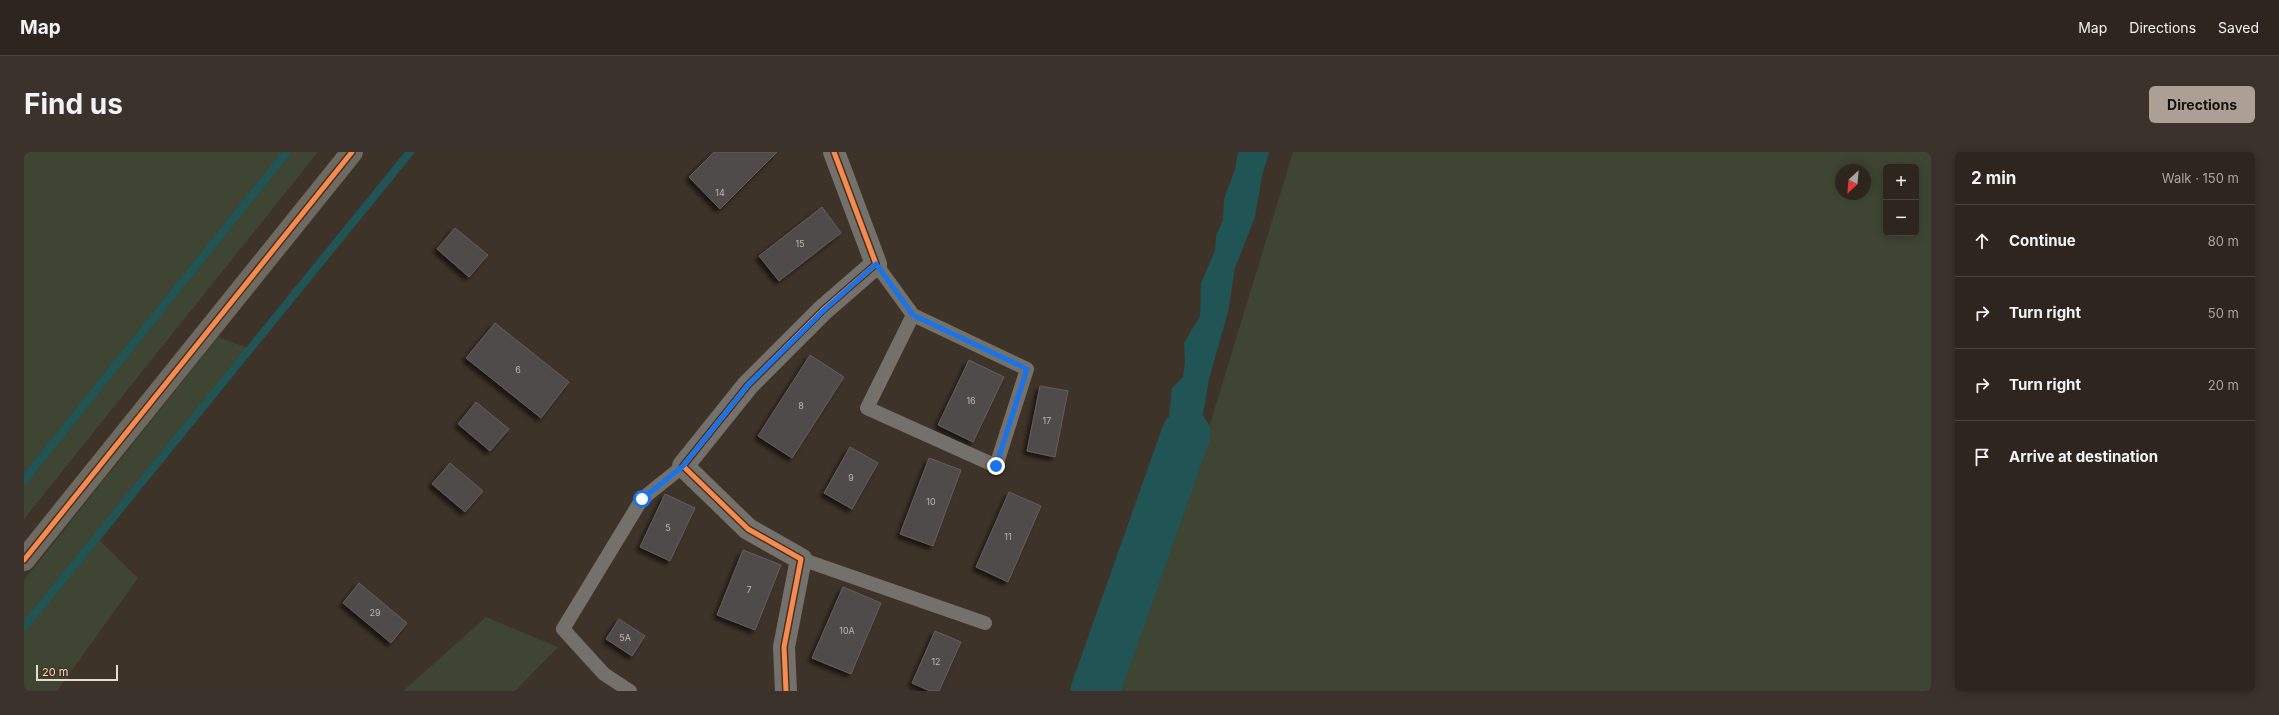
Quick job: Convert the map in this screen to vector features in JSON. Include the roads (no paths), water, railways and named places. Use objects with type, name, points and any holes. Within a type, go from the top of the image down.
[{"type":"street","points":[[24,560],[352,152]]},
{"type":"street","points":[[786,691],[784,647],[801,559],[748,529],[683,466],[748,385],[824,310],[876,264],[834,152]]},
{"type":"lane","points":[[876,264],[913,315],[1027,369],[996,466],[867,408],[913,315]]},
{"type":"lane","points":[[630,691],[604,674],[563,629],[642,499],[683,466]]},
{"type":"lane","points":[[801,559],[985,623]]},
{"type":"water","points":[[1238,152],[1269,152],[1262,176],[1255,217],[1235,268],[1228,312],[1209,379],[1200,433],[1191,459],[1179,486],[1169,497],[1154,497],[1155,483],[1167,437],[1172,388],[1183,377],[1185,361],[1184,343],[1200,316],[1201,283],[1215,251],[1216,235],[1223,220],[1224,199],[1235,169]]},
{"type":"waterway","points":[[24,480],[287,152]]},
{"type":"waterway","points":[[24,627],[410,152]]},
{"type":"waterway","points":[[1095,691],[1186,434]]}]
